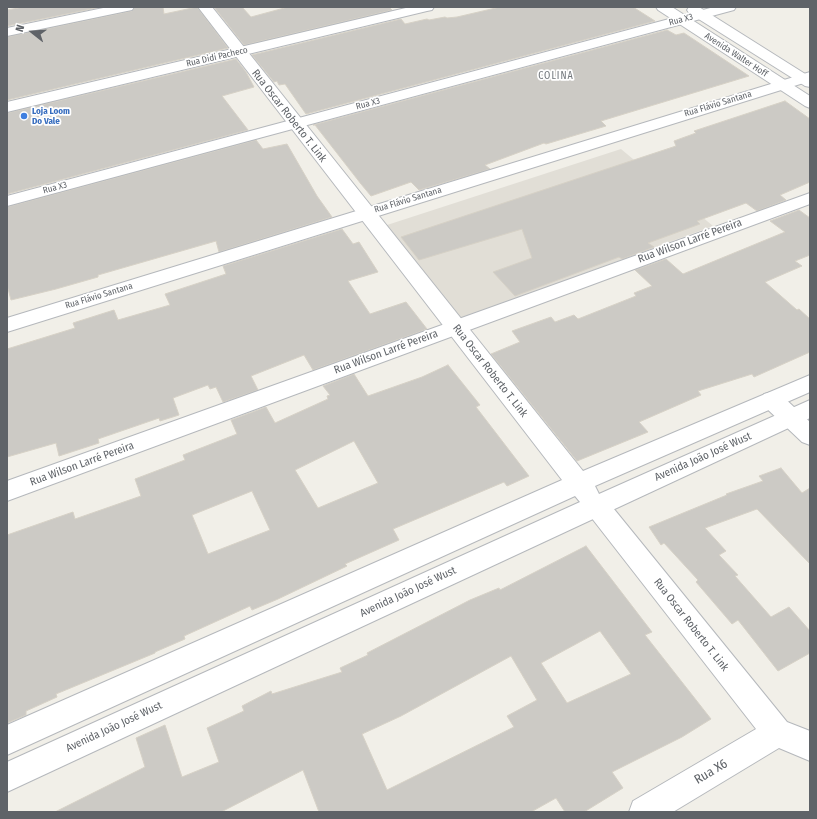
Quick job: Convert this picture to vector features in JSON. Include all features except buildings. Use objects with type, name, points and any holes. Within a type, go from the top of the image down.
[{"type":"street","points":[[7,32],[127,7]]},
{"type":"street","name":"Rua Oscar Roberto T. Link","points":[[205,7],[238,52],[777,733]]},
{"type":"street","name":"Rua Didi Pacheco","points":[[7,107],[427,7]]},
{"type":"street","name":"Avenida Walter Hoff","points":[[663,7],[810,103]]},
{"type":"street","name":"Rua X3","points":[[7,200],[682,20],[696,11],[729,7]]},
{"type":"street","name":"Avenida Walter Hoff","points":[[696,11],[807,79]]},
{"type":"street","name":"Rua Flávio Santana","points":[[7,325],[781,85],[807,79]]},
{"type":"street","name":"Rua Wilson Larré Pereira","points":[[7,491],[810,198]]},
{"type":"street","points":[[7,740],[579,483],[810,383]]},
{"type":"street","points":[[772,400],[800,412],[810,436]]},
{"type":"street","name":"Avenida João José Wust","points":[[7,777],[800,412]]},
{"type":"street","points":[[777,733],[810,746]]},
{"type":"street","name":"Rua X6","points":[[644,812],[777,733]]},
{"type":"shaded area","points":[[621,149],[713,226],[458,320],[384,226]]},
{"type":"place","name":"Loja Loom Do Vale","points":[[24,116]]},
{"type":"district","name":"COLINA","points":[[556,76]]}]
